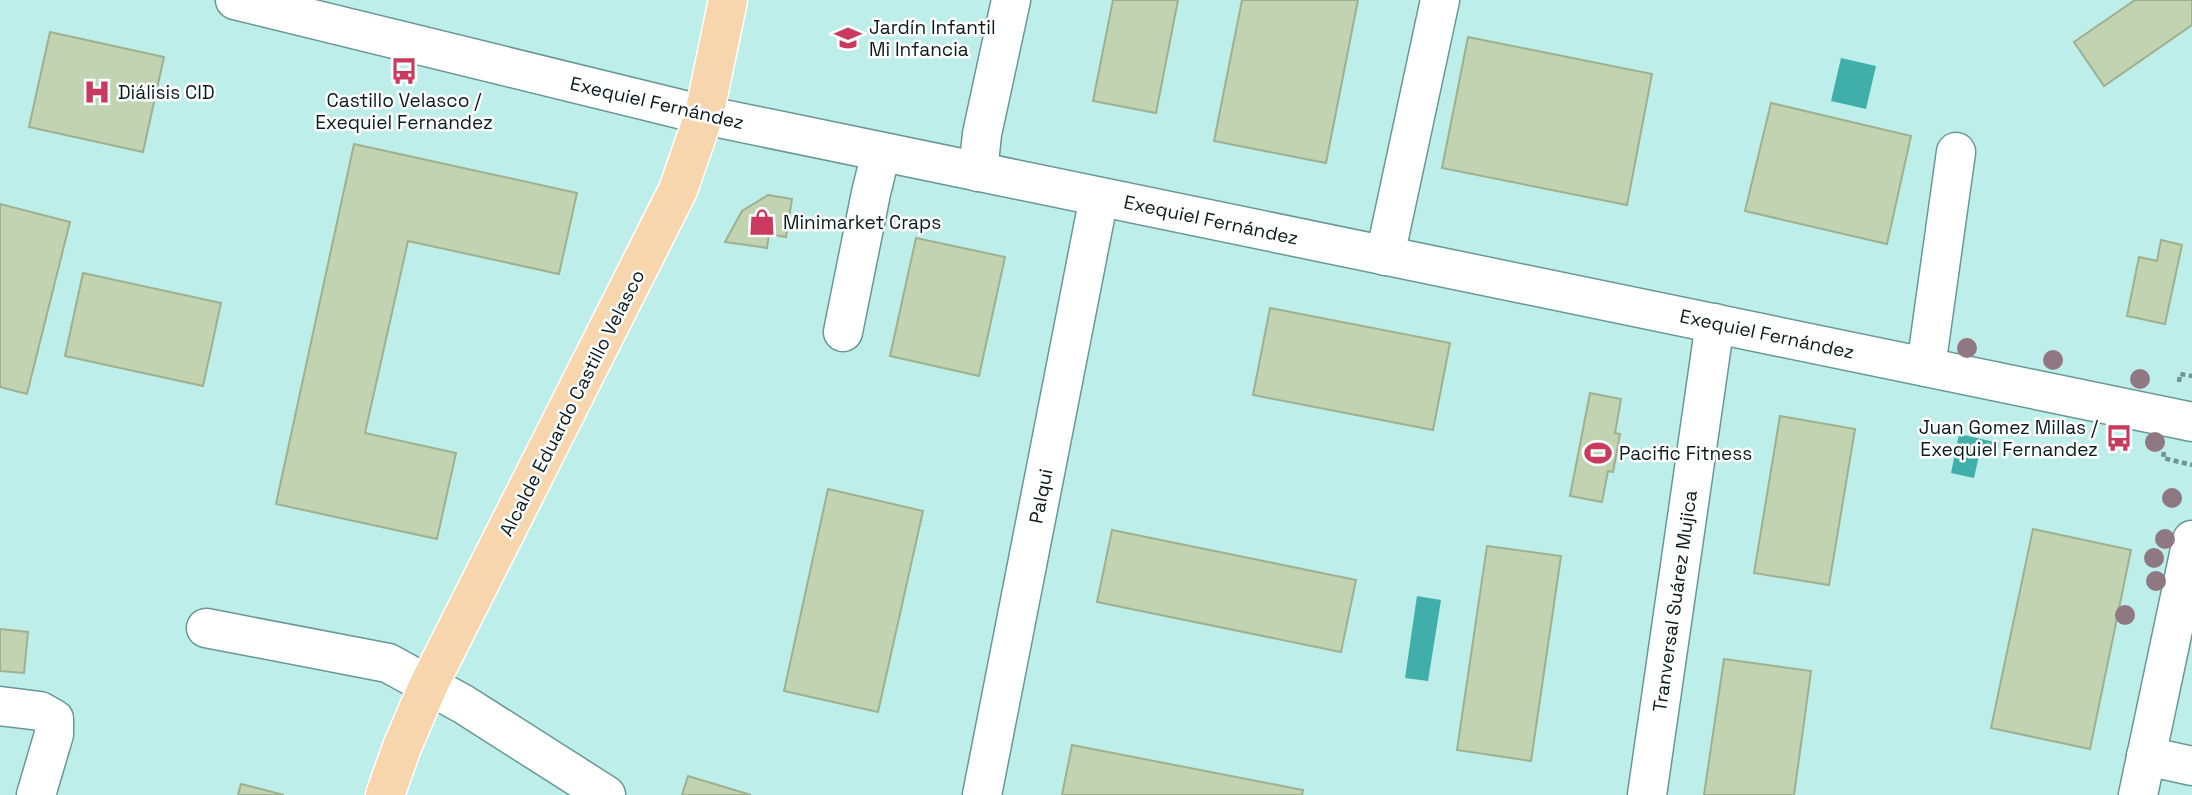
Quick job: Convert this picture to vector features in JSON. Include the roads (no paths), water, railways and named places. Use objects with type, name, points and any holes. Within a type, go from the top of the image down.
[{"type":"main road","name":"Alcalde Eduardo Castillo Velasco","points":[[385,795],[429,684],[666,218],[689,163],[704,115],[728,0]]},
{"type":"street","name":"Exequiel Fernández","points":[[234,0],[704,115],[2192,422]]},
{"type":"street","points":[[978,172],[982,134],[1011,0]]},
{"type":"street","points":[[1385,256],[1440,0]]},
{"type":"street","points":[[843,332],[881,152]]},
{"type":"street","points":[[1926,367],[1956,152]]},
{"type":"street","name":"Palqui","points":[[982,795],[1100,197]]},
{"type":"street","name":"Tranversal Suárez Mujica","points":[[1647,795],[1715,323]]},
{"type":"street","points":[[2138,795],[2192,540]]},
{"type":"street","points":[[206,628],[388,663],[429,684],[606,795]]},
{"type":"street","points":[[0,706],[40,711],[54,719],[54,734],[36,795]]},
{"type":"street","points":[[2146,756],[2192,766]]},
{"type":"water","points":[[1841,58],[1876,66],[1866,109],[1831,101]]},
{"type":"water","points":[[1959,434],[1999,443],[1997,454],[1980,451],[1974,478],[1951,473]]},
{"type":"water","points":[[1417,596],[1441,600],[1428,681],[1405,678]]},
{"type":"place","name":"Jardín Infantil Mi Infancia","points":[[848,38]]},
{"type":"place","name":"Castillo Velasco / Exequiel Fernandez","points":[[404,71]]},
{"type":"place","name":"Diálisis CID","points":[[97,92]]},
{"type":"place","name":"Minimarket Craps","points":[[762,222]]},
{"type":"place","name":"Juan Gomez Millas / Exequiel Fernandez","points":[[2119,438]]},
{"type":"place","name":"Pacific Fitness","points":[[1598,453]]}]
